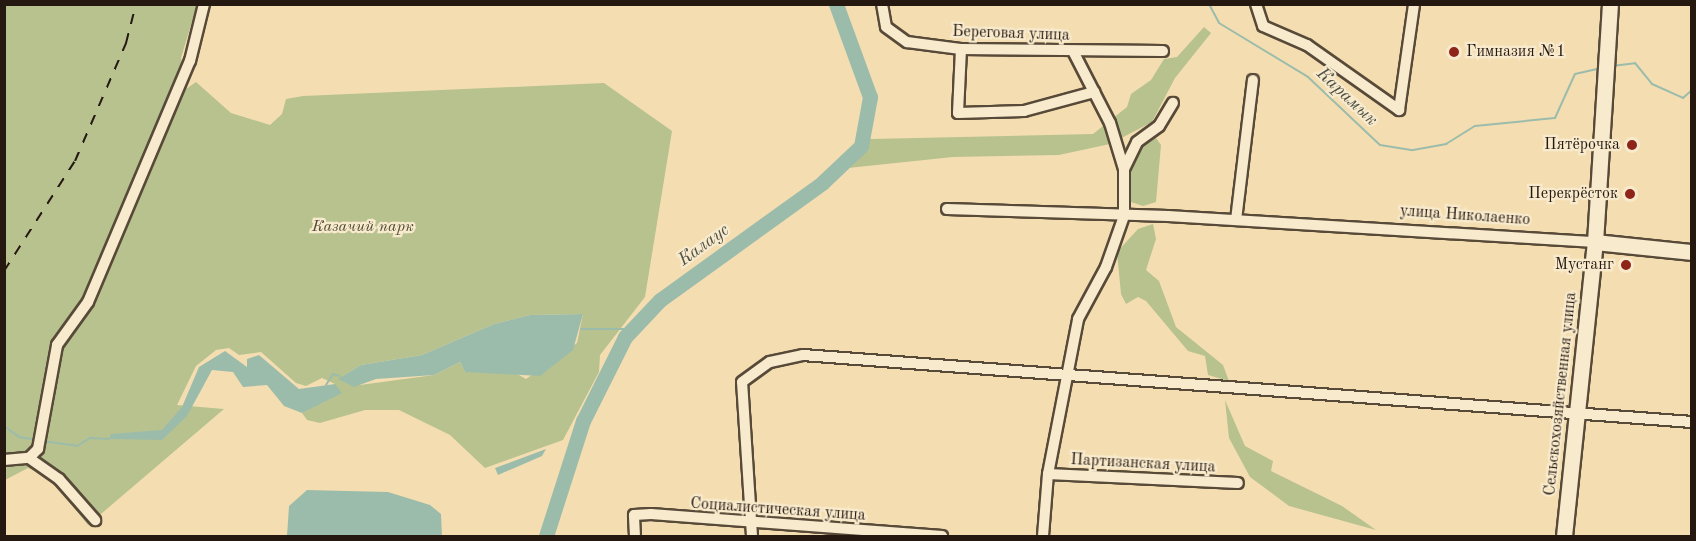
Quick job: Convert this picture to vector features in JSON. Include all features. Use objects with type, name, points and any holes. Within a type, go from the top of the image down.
[{"type":"main road","name":"Сельскохозяйственная улица","points":[[1564,537],[1595,242],[1609,52],[1610,4]]},
{"type":"main road","name":"улица Николаенко","points":[[1595,242],[1692,252]]},
{"type":"street","points":[[29,458],[38,449],[57,345],[88,302],[190,61],[204,4]]},
{"type":"street","name":"Береговая улица","points":[[882,4],[886,27],[907,42],[962,49],[1163,51]]},
{"type":"street","points":[[1256,4],[1263,26],[1307,45],[1399,110],[1414,4]]},
{"type":"street","points":[[962,49],[958,114],[1024,111],[1094,92]]},
{"type":"street","name":"Партизанская улица","points":[[1043,537],[1048,474],[1065,372],[1078,319],[1115,246],[1124,216],[1124,169],[1094,92],[1073,51]]},
{"type":"street","points":[[1236,220],[1253,80]]},
{"type":"street","points":[[1124,169],[1137,142],[1159,126],[1173,103]]},
{"type":"street","name":"улица Николаенко","points":[[947,209],[1236,220],[1595,242]]},
{"type":"street","points":[[752,531],[742,382],[770,362],[803,355],[1065,372],[1692,422]]},
{"type":"street","points":[[4,460],[29,458],[54,474],[95,520]]},
{"type":"street","name":"Партизанская улица","points":[[1048,474],[1238,483]]},
{"type":"street","name":"Социалистическая улица","points":[[635,537],[633,515],[752,531],[942,537]]},
{"type":"green space","name":"Казачий парк","points":[[5,5],[197,5],[181,58],[186,89],[196,82],[231,113],[270,125],[282,114],[286,99],[303,96],[604,83],[672,131],[645,297],[600,355],[599,372],[563,440],[485,468],[450,435],[399,410],[365,410],[320,423],[307,420],[302,413],[332,395],[335,384],[322,378],[306,386],[296,383],[261,352],[239,355],[229,348],[216,350],[196,366],[177,405],[224,409],[88,525],[48,476],[28,468],[5,480]],"holes":[[[583,314],[577,343],[526,379],[512,371],[465,372],[460,362],[434,375],[360,385],[343,376],[361,365],[422,355],[494,324],[530,315]]]},
{"type":"green space","points":[[1204,27],[1211,33],[1175,78],[1152,122],[1110,144],[1059,155],[953,157],[848,168],[870,139],[1093,134],[1127,107],[1131,94],[1151,80],[1164,59],[1177,57]]},
{"type":"green space","points":[[1156,138],[1161,145],[1156,202],[1143,206],[1131,202],[1128,179],[1139,149]]},
{"type":"green space","points":[[1153,224],[1156,239],[1146,270],[1159,281],[1176,327],[1223,365],[1229,381],[1208,375],[1205,356],[1188,351],[1146,301],[1138,297],[1126,304],[1121,294],[1117,252],[1138,229]]},
{"type":"green space","points":[[1225,400],[1245,446],[1273,461],[1271,471],[1342,506],[1376,530],[1289,506],[1250,477],[1229,438]]},
{"type":"shaded area","points":[[583,314],[573,350],[540,376],[465,372],[460,362],[434,375],[376,379],[354,387],[338,379],[361,365],[422,355],[494,324],[530,315]]},
{"type":"shaded area","points":[[225,351],[247,367],[247,359],[259,355],[299,389],[335,384],[342,393],[302,413],[284,406],[267,385],[243,387],[233,372],[212,370],[187,416],[162,440],[109,439],[111,434],[162,430],[182,407],[199,367]]},
{"type":"shaded area","points":[[546,449],[542,456],[498,475],[495,468]]},
{"type":"shaded area","points":[[307,490],[388,492],[430,505],[441,514],[442,536],[287,536],[289,506]]},
{"type":"waterway","name":"Калаус","points":[[546,536],[583,421],[625,337],[660,300],[822,183],[861,146],[870,97],[836,4]]},
{"type":"waterway","name":"Карамык","points":[[1209,4],[1219,23],[1308,77],[1380,145],[1413,150],[1446,144],[1475,126],[1555,118],[1575,74],[1600,68]]},
{"type":"waterway","name":"Карамык","points":[[1612,66],[1635,63],[1652,84],[1683,98],[1692,90]]},
{"type":"waterway","points":[[581,329],[634,329]]},
{"type":"waterway","points":[[326,385],[333,374],[340,376]]},
{"type":"waterway","points":[[4,426],[19,437],[37,440]]},
{"type":"waterway","points":[[43,441],[77,446],[90,438],[109,439]]},
{"type":"railway","points":[[4,271],[75,161],[126,43],[136,4]]},
{"type":"place","name":"Гимназия №1","points":[[1454,52]]},
{"type":"place","name":"Пятёрочка","points":[[1632,145]]},
{"type":"place","name":"Перекрёсток","points":[[1630,194]]},
{"type":"place","name":"Мустанг","points":[[1626,265]]}]
